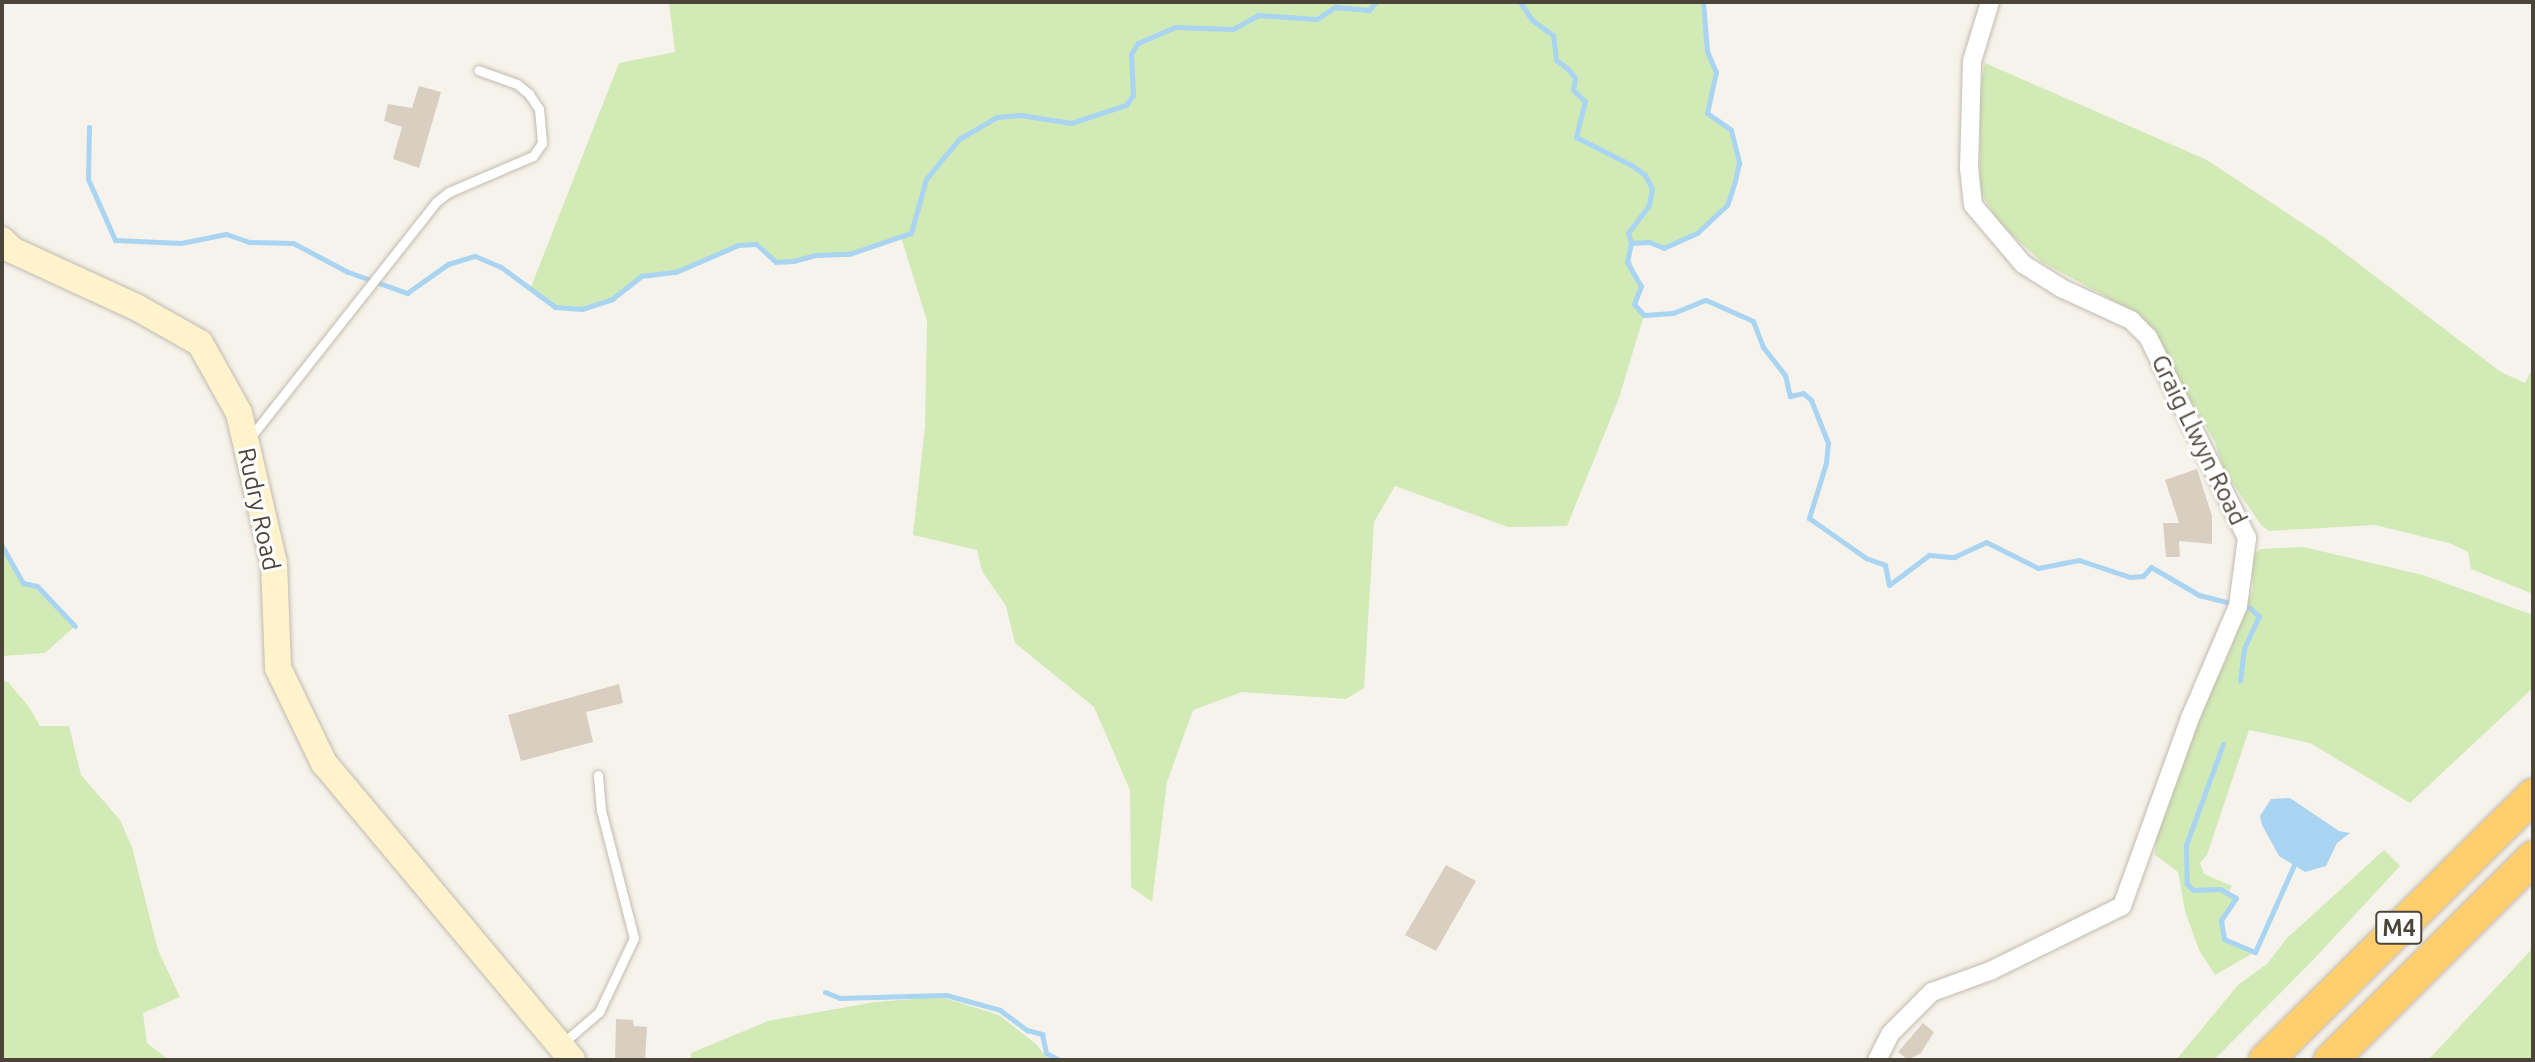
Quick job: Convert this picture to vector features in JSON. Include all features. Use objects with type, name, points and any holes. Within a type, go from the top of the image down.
[{"type":"highway","name":"M4","points":[[2265,1060],[2533,795]]},
{"type":"highway","name":"M4","points":[[2330,1060],[2533,857]]},
{"type":"street","name":"Graig Llwyn Road","points":[[1877,1060],[1891,1033],[1932,992],[1990,971],[2122,906],[2190,718],[2238,606],[2247,538],[2148,337],[2131,320],[2063,289],[2024,264],[1973,205],[1969,169],[1972,61],[1990,2]]},
{"type":"street","name":"Rudry Road","points":[[2,240],[12,250],[135,307],[200,343],[239,412],[274,564],[278,668],[324,763],[567,1052]]},
{"type":"lane","points":[[245,443],[436,202],[449,192],[533,156],[542,143],[539,109],[529,94],[517,83],[478,70]]},
{"type":"lane","points":[[567,1052],[600,1012],[634,938],[601,810],[598,775]]},
{"type":"green space","points":[[669,2],[1703,2],[1707,51],[1716,72],[1707,113],[1731,130],[1739,163],[1727,205],[1697,233],[1664,248],[1649,242],[1631,243],[1627,251],[1641,286],[1634,304],[1644,315],[1619,398],[1567,526],[1508,527],[1395,486],[1374,522],[1364,688],[1346,699],[1242,692],[1193,710],[1167,782],[1152,902],[1131,887],[1130,790],[1094,707],[1015,643],[1006,606],[982,571],[977,550],[913,535],[925,426],[927,321],[901,237],[849,254],[816,255],[776,262],[756,244],[738,245],[676,272],[641,276],[612,299],[582,309],[555,307],[531,287],[619,63],[675,52]]},
{"type":"green space","points":[[1985,63],[2207,160],[2326,239],[2501,372],[2525,383],[2533,368],[2533,594],[2471,569],[2468,552],[2449,543],[2375,525],[2269,531],[2261,525],[2224,470],[2215,442],[2140,315],[2042,262],[2000,224],[1980,191],[1980,89]]},
{"type":"green space","points":[[2,546],[23,583],[37,586],[75,626],[45,653],[2,656]]},
{"type":"green space","points":[[2303,547],[2423,575],[2533,615],[2533,688],[2410,803],[2310,743],[2249,730],[2207,855],[2200,863],[2204,874],[2232,886],[2228,893],[2236,898],[2221,920],[2224,939],[2255,952],[2215,975],[2199,950],[2185,911],[2178,872],[2155,855],[2161,776],[2174,739],[2225,663],[2253,589],[2251,559],[2260,549]]},
{"type":"green space","points":[[2,680],[8,682],[29,707],[40,726],[69,726],[81,775],[120,820],[132,847],[158,950],[180,997],[143,1013],[147,1043],[169,1060],[2,1060]]},
{"type":"green space","points":[[2384,850],[2400,866],[2315,958],[2214,1060],[2176,1060],[2238,985],[2268,963],[2286,939]]},
{"type":"green space","points":[[2533,948],[2533,1060],[2428,1060],[2461,1025]]},
{"type":"green space","points":[[941,997],[999,1015],[1036,1044],[1049,1060],[691,1060],[691,1053],[768,1021],[875,1002]]},
{"type":"water","points":[[2290,798],[2339,831],[2350,833],[2337,843],[2326,866],[2305,872],[2279,856],[2262,825],[2260,816],[2271,799]]},
{"type":"building","points":[[419,86],[441,92],[419,168],[393,159],[402,127],[384,121],[388,104],[412,108]]},
{"type":"building","points":[[2197,469],[2212,516],[2212,544],[2179,541],[2180,557],[2166,557],[2163,523],[2179,523],[2165,480]]},
{"type":"building","points":[[619,684],[623,703],[586,712],[593,742],[521,761],[508,715]]},
{"type":"building","points":[[1446,865],[1476,881],[1436,951],[1405,935]]},
{"type":"building","points":[[616,1019],[633,1020],[634,1026],[647,1027],[645,1060],[615,1060]]},
{"type":"building","points":[[1923,1023],[1934,1032],[1921,1053],[1908,1060],[1898,1052]]},
{"type":"waterway","points":[[89,127],[88,179],[115,240],[181,243],[226,234],[249,242],[293,243],[348,272],[407,293],[448,264],[475,256],[501,267],[555,307],[582,309],[612,299],[641,276],[676,272],[738,245],[756,244],[776,262],[793,261],[816,255],[849,254],[911,233],[926,179],[959,139],[997,117],[1021,115],[1071,123],[1126,105],[1133,95],[1131,54],[1138,43],[1175,27],[1233,29],[1258,15],[1317,19],[1335,7],[1369,10],[1376,2]]},
{"type":"waterway","points":[[1520,2],[1532,20],[1553,35],[1556,60],[1575,78],[1573,90],[1585,101],[1576,137],[1633,166],[1645,175],[1652,189],[1649,205],[1628,233],[1631,243]]},
{"type":"waterway","points":[[1703,2],[1707,51],[1716,72],[1707,113],[1731,130],[1739,163],[1735,181],[1727,205],[1697,233],[1664,248],[1649,242],[1631,243],[1627,262],[1641,286],[1634,304],[1644,315],[1673,313],[1706,300],[1753,321],[1763,347],[1785,375],[1790,396],[1803,393],[1811,400],[1828,443],[1826,463],[1809,518],[1866,558],[1885,565],[1889,585],[1929,555],[1954,557],[1986,542],[2038,568],[2079,560],[2130,577],[2143,576],[2151,567],[2199,595],[2250,608],[2259,616],[2244,648],[2240,681]]},
{"type":"waterway","points":[[2,546],[23,583],[37,586],[75,626]]},
{"type":"waterway","points":[[2223,744],[2186,845],[2187,884],[2193,890],[2220,889],[2236,898],[2221,920],[2224,939],[2255,952],[2294,865]]},
{"type":"waterway","points":[[825,992],[840,998],[946,995],[1000,1010],[1027,1030],[1042,1034],[1046,1053],[1059,1060]]}]
